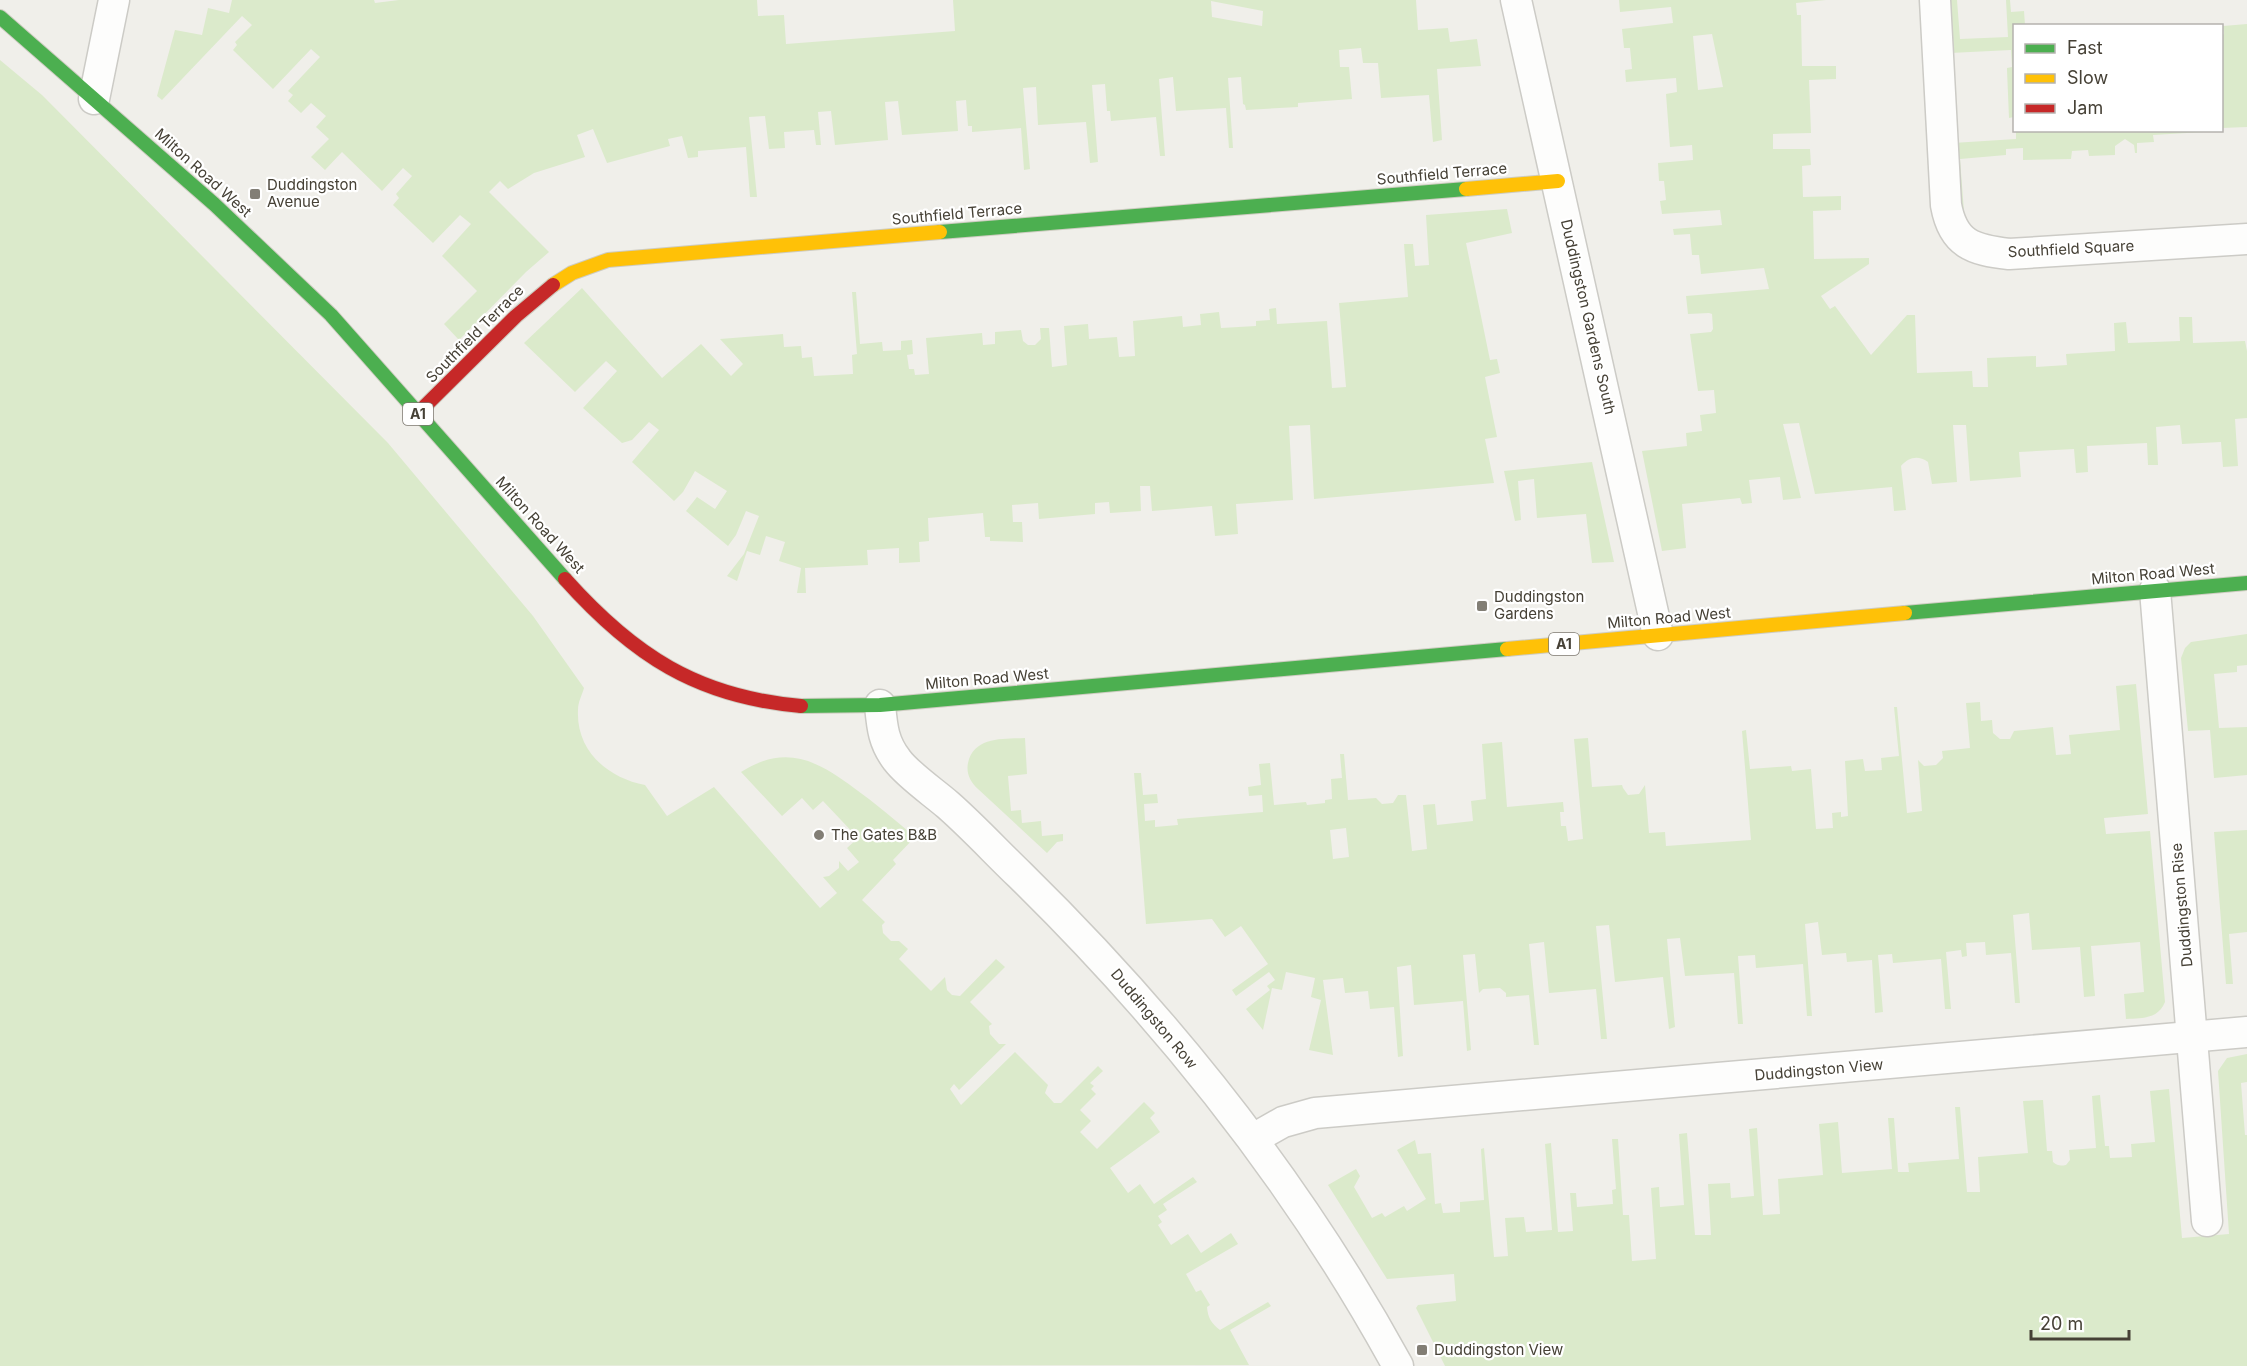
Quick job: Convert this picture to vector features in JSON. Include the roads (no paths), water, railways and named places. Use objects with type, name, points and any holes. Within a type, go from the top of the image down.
[{"type":"main road","name":"Milton Road West","points":[[0,17],[214,204],[331,315],[583,598],[633,645],[661,664],[698,684],[732,697],[814,707],[880,705],[2247,583]]},
{"type":"main road","name":"Southfield Terrace","points":[[417,414],[534,298],[558,280],[585,265],[608,260],[1558,181]]},
{"type":"street","points":[[94,99],[114,0]]},
{"type":"street","name":"Duddingston Gardens South","points":[[1516,0],[1658,635]]},
{"type":"street","name":"Southfield Square","points":[[1935,0],[1946,205],[1953,230],[1962,240],[1974,248],[2009,254],[2247,239]]},
{"type":"street","name":"Duddingston Rise","points":[[2154,590],[2208,1221]]},
{"type":"street","name":"Duddingston Row","points":[[880,705],[882,733],[897,760],[1054,908],[1138,997],[1253,1139],[1340,1266],[1398,1366]]},
{"type":"street","name":"Duddingston View","points":[[1253,1139],[1283,1122],[1316,1113],[2247,1032]]},
{"type":"place","name":"Duddingston Avenue","points":[[255,194]]},
{"type":"place","name":"Duddingston Gardens","points":[[1482,606]]},
{"type":"place","name":"The Gates B&B","points":[[819,835]]},
{"type":"place","name":"Duddingston View","points":[[1422,1350]]}]
